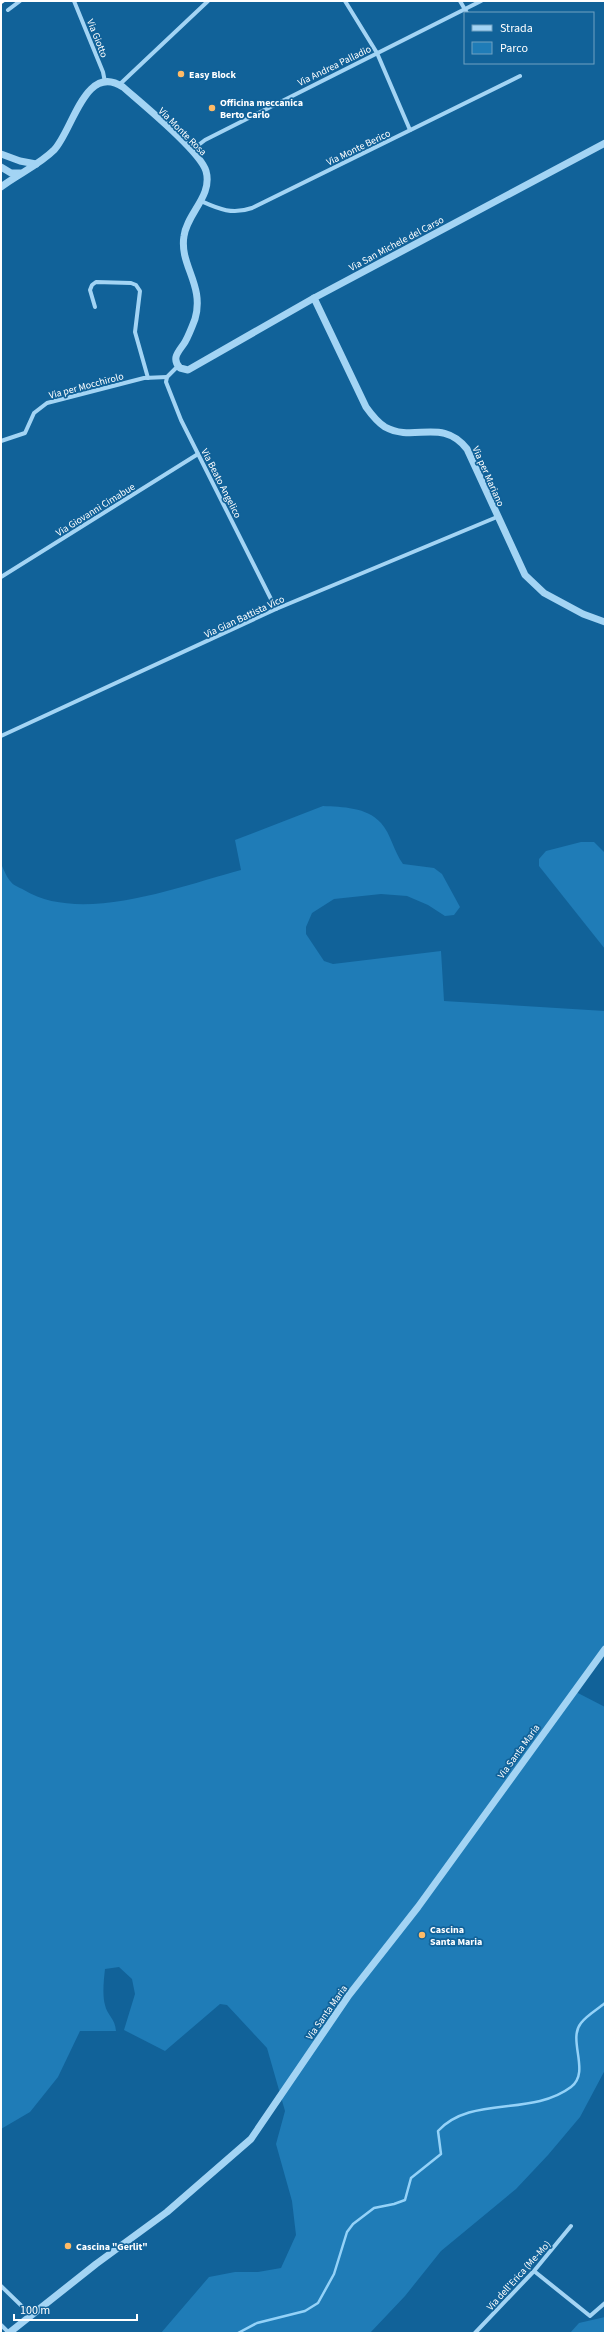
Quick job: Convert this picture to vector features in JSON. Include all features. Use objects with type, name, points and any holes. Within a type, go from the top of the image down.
[{"type":"street","points":[[8,10],[20,1]]},
{"type":"street","name":"Via Giotto","points":[[74,1],[103,72],[105,82]]},
{"type":"street","points":[[1,187],[50,154],[61,142],[88,90],[96,84],[105,82],[119,85],[208,1]]},
{"type":"street","points":[[345,1],[377,53],[410,130]]},
{"type":"street","points":[[460,1],[466,11]]},
{"type":"street","name":"Via Andrea Palladio","points":[[191,151],[205,140],[377,53],[466,11],[480,1]]},
{"type":"street","name":"Via Monte Berico","points":[[201,201],[225,211],[247,210],[520,76]]},
{"type":"street","name":"Via Monte Rosa","points":[[119,85],[202,162],[206,173],[206,189],[184,236],[184,251],[196,288],[198,303],[190,331],[176,357],[178,366]]},
{"type":"street","name":"Via San Michele del Carso","points":[[178,366],[188,370],[314,298],[605,143]]},
{"type":"street","points":[[1,154],[20,161],[36,164]]},
{"type":"street","points":[[1,167],[11,173],[20,173]]},
{"type":"street","points":[[95,307],[90,290],[92,285],[96,282],[131,283],[136,285],[140,291],[135,332],[148,378]]},
{"type":"street","name":"Via per Mariano","points":[[314,298],[366,407],[374,418],[384,427],[394,431],[444,432],[461,441],[467,450],[517,562],[534,586],[568,607],[605,622]]},
{"type":"street","points":[[168,376],[178,366]]},
{"type":"street","name":"Via per Mocchirolo","points":[[1,441],[24,433],[34,413],[47,403],[148,378],[168,376]]},
{"type":"street","name":"Via Beato Angelico","points":[[168,376],[167,385],[181,420],[276,609]]},
{"type":"street","name":"Via Giovanni Cimabue","points":[[1,577],[198,454]]},
{"type":"street","name":"Via Gian Battista Vico","points":[[1,736],[276,609],[496,517]]},
{"type":"street","name":"Via Santa Maria","points":[[9,2333],[167,2212],[251,2139],[349,1994],[418,1907],[605,1649]]},
{"type":"street","name":"Via dell'Erica (Me-Mo)","points":[[475,2333],[534,2271],[571,2226]]},
{"type":"street","points":[[534,2271],[590,2316],[605,2303]]},
{"type":"street","points":[[1,2286],[31,2315]]},
{"type":"street","points":[[1,2325],[9,2333]]},
{"type":"green space","points":[[323,806],[354,809],[369,814],[375,818],[384,827],[403,864],[434,868],[442,874],[460,907],[454,915],[445,916],[428,905],[407,896],[381,894],[334,899],[312,913],[306,927],[306,934],[324,961],[333,964],[441,951],[444,1001],[605,1011],[605,1648],[574,1691],[605,1707],[605,2070],[580,2117],[548,2155],[516,2189],[441,2251],[405,2296],[370,2333],[161,2333],[209,2277],[235,2272],[258,2272],[281,2268],[296,2235],[292,2201],[276,2144],[285,2111],[267,2048],[227,2005],[220,2004],[165,2051],[124,2030],[135,1994],[132,1979],[119,1967],[105,1969],[104,1987],[105,2005],[114,2023],[116,2031],[80,2031],[58,2077],[30,2112],[1,2129],[1,864],[8,878],[14,885],[47,900],[74,904],[102,903],[131,899],[161,893],[241,870],[235,840]]},
{"type":"green space","points":[[581,842],[594,842],[605,853],[605,949],[539,866],[539,859],[546,851]]},
{"type":"green space","points":[[605,2317],[605,2333],[570,2333],[579,2323]]},
{"type":"waterway","points":[[238,2333],[257,2323],[305,2311],[318,2303],[334,2274],[347,2232],[353,2224],[374,2208],[405,2200],[411,2178],[441,2154],[438,2131],[452,2120],[467,2113],[484,2109],[520,2105],[538,2101],[555,2096],[571,2087],[577,2081],[579,2073],[576,2038],[577,2030],[583,2020],[605,2003]]},
{"type":"place","name":"Easy Block","points":[[181,74]]},
{"type":"place","name":"Officina meccanica Berto Carlo","points":[[212,108]]},
{"type":"place","name":"Cascina Santa Maria","points":[[422,1935]]},
{"type":"place","name":"Cascina \"Gerlit\"","points":[[68,2246]]}]
